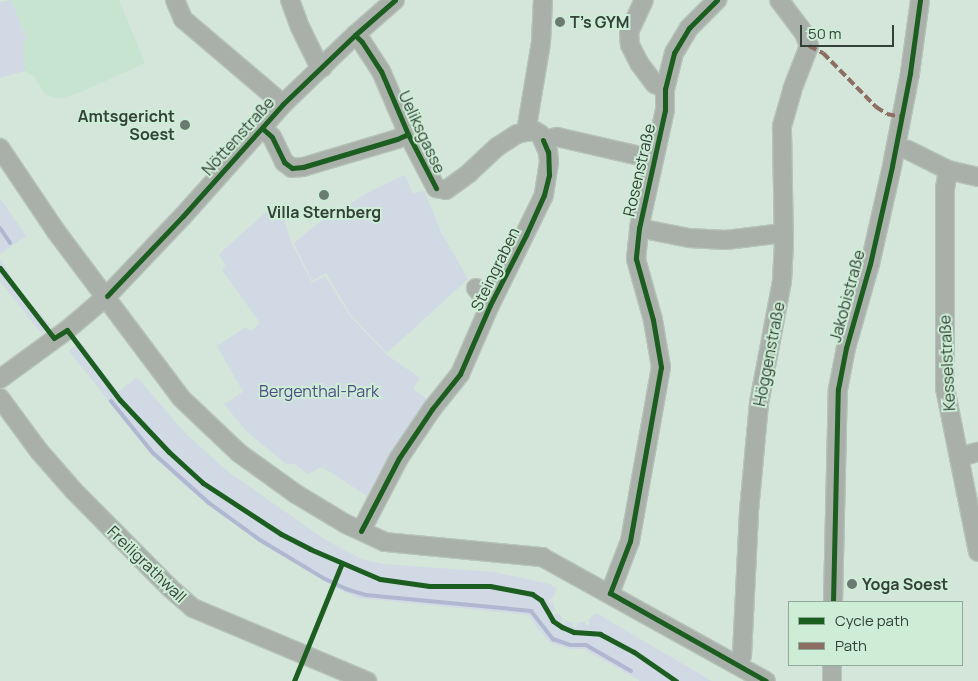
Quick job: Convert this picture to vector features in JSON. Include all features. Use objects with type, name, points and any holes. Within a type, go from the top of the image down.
[{"type":"street","points":[[175,0],[183,19],[283,104]]},
{"type":"street","points":[[290,0],[300,27],[316,60],[323,67]]},
{"type":"street","name":"Nöttenstraße","points":[[0,379],[67,330],[106,296],[184,216],[283,104],[355,35],[395,0]]},
{"type":"street","points":[[543,0],[542,42],[526,132],[535,131],[544,140],[558,137],[654,159]]},
{"type":"street","points":[[644,0],[630,32],[630,45],[639,63],[655,84],[665,89]]},
{"type":"street","name":"Rosenstraße","points":[[610,593],[632,534],[661,367],[654,320],[636,259],[639,228],[665,110],[665,89],[674,53],[681,38],[717,0]]},
{"type":"street","name":"Höggenstraße","points":[[738,665],[742,655],[749,511],[758,412],[782,281],[784,233],[782,126],[792,90],[809,46],[804,33],[779,0]]},
{"type":"street","name":"Jakobistraße","points":[[833,601],[838,390],[846,348],[870,264],[896,147],[920,0]]},
{"type":"street","name":"Ueliksgasse","points":[[355,35],[362,42],[381,71],[408,134],[436,188],[446,190],[470,173],[496,147],[517,134],[526,132]]},
{"type":"street","points":[[262,128],[272,137],[284,162],[292,168],[387,142],[408,134]]},
{"type":"street","name":"Steingraben","points":[[361,531],[399,458],[432,409],[460,374],[490,305],[544,196],[549,162],[544,140]]},
{"type":"street","points":[[896,147],[908,150],[948,170],[978,177]]},
{"type":"street","points":[[0,148],[55,230],[182,398],[239,453],[296,494],[361,531],[385,542],[542,557],[766,681]]},
{"type":"street","name":"Kesselstraße","points":[[948,170],[945,188],[944,250],[945,388],[950,419],[976,533],[978,552]]},
{"type":"street","points":[[639,228],[689,238],[726,240],[784,233]]},
{"type":"street","points":[[476,288],[490,305]]},
{"type":"street","name":"Freiligrathwall","points":[[0,398],[38,451],[170,588],[193,608],[367,681]]},
{"type":"street","points":[[960,457],[978,452]]},
{"type":"street","points":[[832,666],[832,681]]},
{"type":"shaded area","points":[[11,0],[119,0],[145,63],[79,93],[62,98],[45,94],[34,77],[25,71],[24,41],[27,40]]},
{"type":"green space","points":[[11,0],[27,40],[24,41],[25,71],[0,78],[0,2]]},
{"type":"green space","points":[[405,175],[413,194],[424,190],[441,232],[468,279],[387,353],[351,315],[326,273],[312,281],[294,243],[317,224],[371,191]]},
{"type":"green space","points":[[0,198],[26,236],[0,254]]},
{"type":"green space","name":"Bergenthal-Park","points":[[279,205],[292,244],[312,283],[325,276],[350,316],[387,355],[420,378],[413,389],[430,401],[372,499],[322,467],[308,474],[294,464],[286,464],[246,431],[224,404],[243,392],[217,346],[246,327],[251,331],[260,323],[222,270],[226,266],[219,254],[265,213]]},
{"type":"green space","points":[[0,259],[22,294],[51,326],[42,332],[0,281]]},
{"type":"green space","points":[[80,341],[118,392],[137,377],[184,432],[226,470],[324,539],[361,559],[384,564],[494,572],[550,584],[557,588],[549,602],[553,602],[555,610],[552,612],[554,615],[557,612],[563,619],[561,623],[564,624],[566,621],[574,623],[573,627],[576,628],[577,623],[585,622],[587,626],[590,624],[588,620],[596,613],[712,681],[640,681],[584,649],[571,649],[551,643],[537,628],[529,615],[358,598],[340,590],[261,543],[208,505],[182,483],[146,448],[69,351]]},
{"type":"waterway","points":[[0,228],[10,243]]},
{"type":"waterway","points":[[111,401],[153,453],[209,503],[260,540],[325,579],[346,589],[366,595],[531,611],[553,639],[570,645],[586,645],[631,671]]},
{"type":"marked path","points":[[809,46],[823,53],[876,107],[887,114],[901,117]]},
{"type":"cycle path","points":[[107,296],[183,216],[283,104],[355,35],[395,0]]},
{"type":"cycle path","points":[[717,0],[689,28],[674,53],[665,89],[665,110],[639,228],[636,259],[653,320],[661,367],[630,541],[610,593],[766,681]]},
{"type":"cycle path","points":[[833,601],[838,389],[846,348],[870,264],[892,166],[910,73],[920,0]]},
{"type":"cycle path","points":[[355,35],[362,42],[381,71],[408,134],[436,188]]},
{"type":"cycle path","points":[[262,128],[272,137],[284,162],[292,168],[303,167],[408,134]]},
{"type":"cycle path","points":[[361,531],[399,458],[432,409],[460,374],[490,305],[526,235],[544,195],[549,175],[548,152],[543,140]]},
{"type":"cycle path","points":[[0,268],[54,338],[67,330],[120,400],[169,452],[203,483],[281,534],[310,549],[380,579],[430,586],[490,586],[532,594],[541,600],[553,621],[562,627],[574,632],[600,634],[634,652],[676,681]]},
{"type":"cycle path","points":[[294,681],[342,563]]},
{"type":"place","name":"T's GYM","points":[[560,22]]},
{"type":"place","name":"Amtsgericht Soest","points":[[185,125]]},
{"type":"place","name":"Villa Sternberg","points":[[324,195]]},
{"type":"place","name":"Yoga Soest","points":[[852,584]]}]
